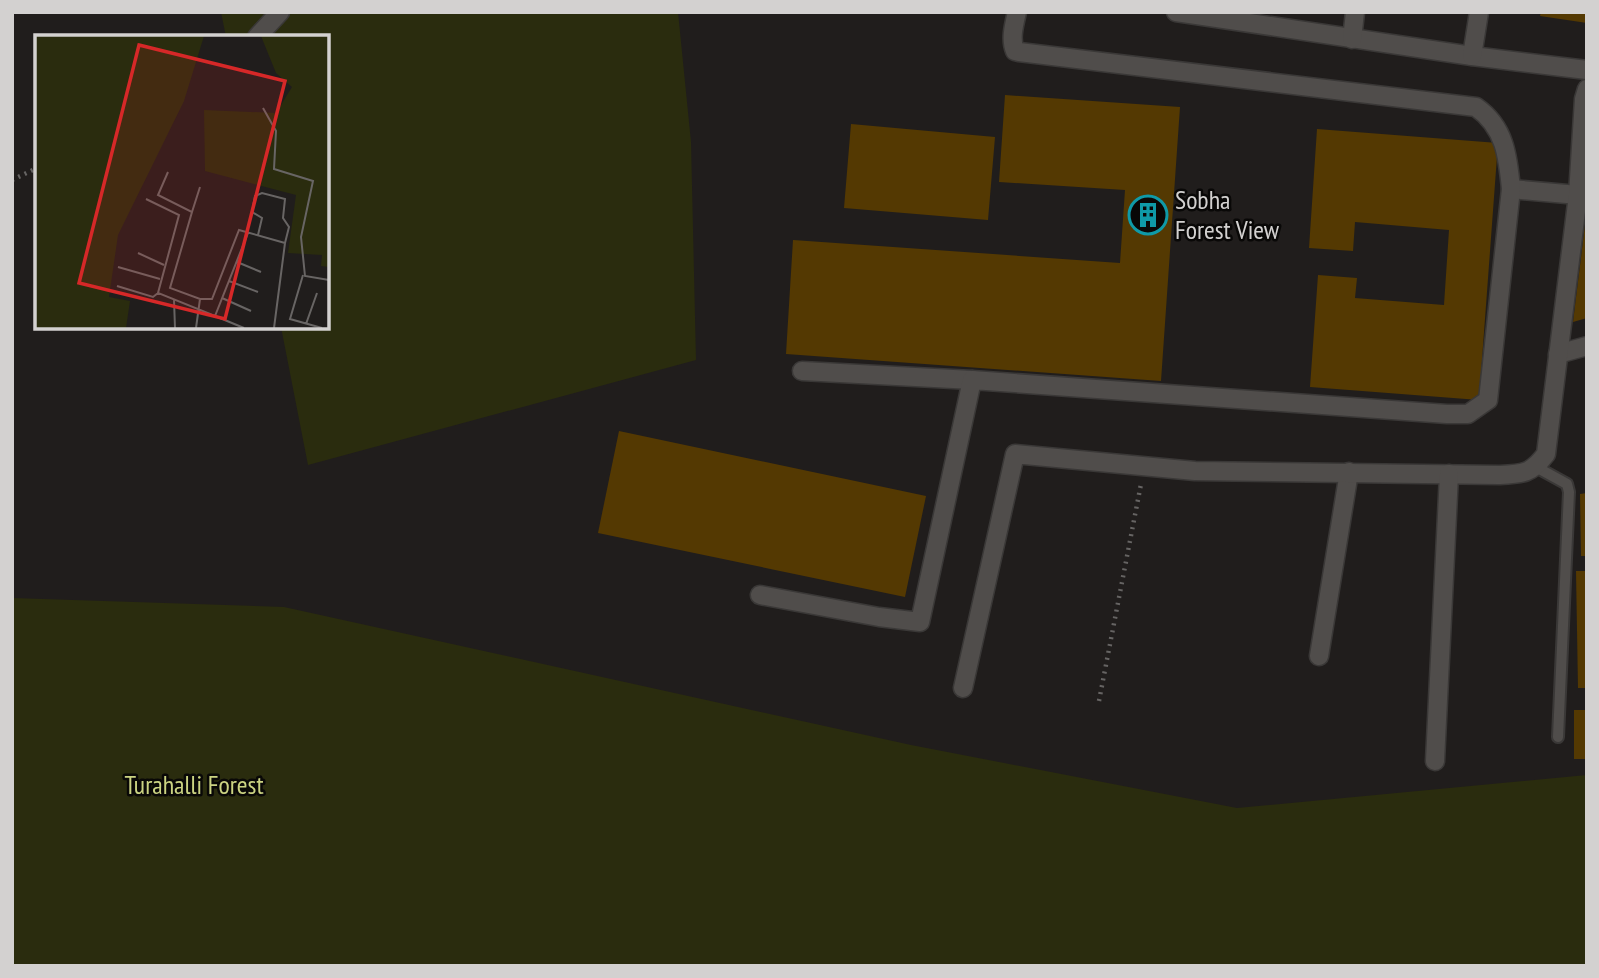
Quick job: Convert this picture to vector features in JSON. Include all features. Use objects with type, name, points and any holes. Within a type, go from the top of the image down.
[{"type":"street","points":[[259,35],[280,12]]},
{"type":"street","points":[[802,371],[1468,414],[1488,400],[1511,189],[1508,161],[1499,131],[1489,116],[1476,107],[1019,52],[1013,47],[1013,28],[1017,12]]},
{"type":"street","points":[[1176,12],[1216,15],[1352,39],[1587,70]]},
{"type":"street","points":[[1352,39],[1355,12]]},
{"type":"street","points":[[1472,56],[1479,12]]},
{"type":"street","points":[[963,688],[1015,454],[1195,471],[1520,474],[1536,467],[1546,454],[1582,194],[1584,99],[1587,89]]},
{"type":"street","points":[[1511,189],[1582,194]]},
{"type":"street","points":[[1558,354],[1587,345]]},
{"type":"street","points":[[760,595],[920,622],[972,380]]},
{"type":"street","points":[[1319,656],[1349,472]]},
{"type":"street","points":[[1435,761],[1449,474]]},
{"type":"lane","points":[[1536,467],[1567,484],[1569,492],[1558,737]]},
{"type":"path","points":[[12,180],[35,169]]},
{"type":"path","points":[[1100,701],[1145,466]]},
{"type":"green space","points":[[221,12],[678,12],[691,142],[696,360],[308,465],[281,329],[329,329],[329,35],[226,35]]},
{"type":"green space","name":"Turahalli Forest","points":[[12,598],[284,607],[911,745],[1237,808],[1587,775],[1587,966],[12,966]]},
{"type":"building","points":[[1541,12],[1587,12],[1587,23],[1540,16]]},
{"type":"building","name":"Sobha Forest View","points":[[1005,95],[1180,107],[1161,381],[786,354],[793,240],[1120,263],[1125,190],[999,182]]},
{"type":"building","points":[[851,124],[995,137],[988,220],[844,208]]},
{"type":"building","points":[[1317,129],[1498,143],[1479,400],[1310,387],[1318,275],[1357,278],[1355,298],[1444,305],[1449,230],[1355,222],[1353,251],[1309,248]]},
{"type":"building","points":[[1585,225],[1587,318],[1573,322]]},
{"type":"building","points":[[619,431],[926,496],[905,597],[598,533]]},
{"type":"building","points":[[1587,493],[1587,556],[1581,556],[1580,494]]},
{"type":"building","points":[[1576,571],[1587,571],[1587,688],[1578,688]]},
{"type":"building","points":[[1574,710],[1587,710],[1587,759],[1574,759]]},
{"type":"place","name":"Sobha Forest View","points":[[1148,215]]}]
